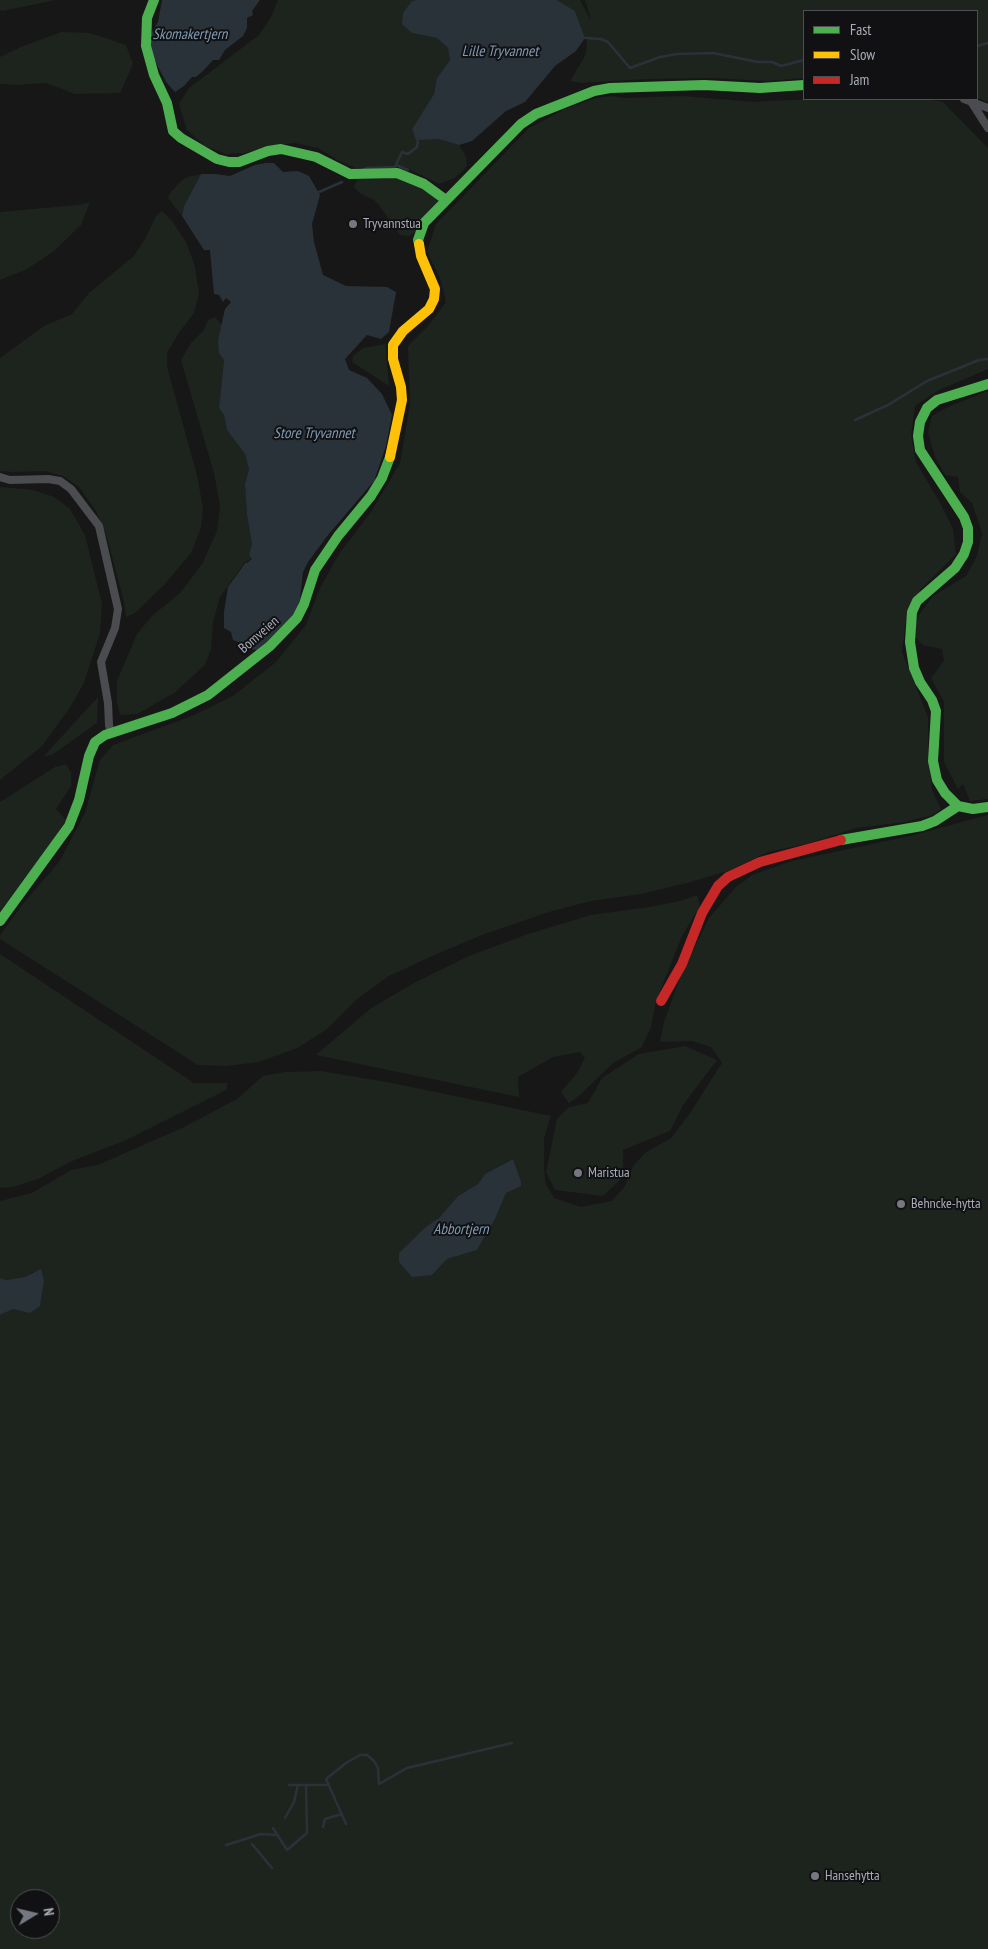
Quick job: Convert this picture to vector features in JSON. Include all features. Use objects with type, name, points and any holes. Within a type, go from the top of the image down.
[{"type":"street","points":[[154,0],[147,18],[146,46],[154,75],[167,104],[173,131],[181,138],[217,159],[229,162],[239,162],[268,151],[281,149],[301,152],[316,157],[350,174],[397,173],[424,184],[446,200],[521,124],[536,114],[589,92],[610,88],[704,84],[770,88],[803,86]]},
{"type":"street","points":[[966,100],[988,108]]},
{"type":"street","points":[[972,103],[988,128]]},
{"type":"street","name":"Bomveien","points":[[0,921],[69,826],[79,800],[92,747],[101,738],[111,733],[172,712],[208,695],[270,646],[297,618],[304,604],[315,570],[338,536],[374,492],[390,458],[402,400],[401,387],[393,359],[393,345],[403,331],[429,309],[435,296],[433,284],[421,256],[418,240],[424,223],[446,200]]},
{"type":"street","points":[[988,384],[946,396],[934,402],[923,414],[918,429],[918,441],[922,454],[961,512],[968,532],[967,548],[957,565],[917,601],[912,612],[910,633],[911,655],[914,668],[932,700],[936,712],[933,761],[935,775],[945,793],[958,806],[973,809],[988,807]]},
{"type":"street","points":[[0,478],[60,481],[71,489],[99,526],[118,608],[115,628],[102,656],[101,668],[107,695],[111,733]]},
{"type":"street","points":[[661,1001],[682,964],[702,913],[718,886],[728,877],[766,860],[842,839],[922,826],[935,821],[958,806]]},
{"type":"shaded area","points":[[0,0],[56,0],[2,11],[0,10]]},
{"type":"shaded area","points":[[278,0],[416,0],[412,1],[412,33],[437,38],[448,48],[450,60],[437,78],[434,94],[412,129],[416,139],[438,139],[459,145],[466,157],[467,166],[455,178],[439,184],[405,167],[355,168],[318,148],[295,143],[271,146],[245,153],[226,154],[205,146],[187,130],[179,104],[189,88],[259,35],[271,17]]},
{"type":"shaded area","points":[[557,0],[580,0],[590,19],[585,0],[988,0],[988,102],[978,98],[978,10],[803,10],[803,78],[768,81],[711,78],[648,79],[581,83],[570,81],[586,54],[587,39],[575,11]]},
{"type":"shaded area","points":[[61,32],[90,33],[126,45],[133,64],[120,93],[75,94],[46,83],[0,84],[0,57]]},
{"type":"shaded area","points":[[611,96],[625,98],[682,96],[754,102],[803,99],[931,100],[943,102],[988,148],[988,369],[939,390],[915,406],[911,435],[916,462],[953,529],[956,554],[920,590],[906,621],[902,652],[928,717],[928,749],[932,790],[941,809],[933,815],[905,822],[857,828],[806,844],[768,852],[728,871],[687,883],[641,894],[591,901],[552,911],[482,935],[389,976],[356,1000],[326,1030],[297,1048],[259,1062],[226,1066],[198,1065],[0,939],[0,935],[22,905],[59,862],[85,813],[100,760],[113,745],[192,716],[233,696],[276,662],[306,625],[320,588],[339,554],[371,512],[400,463],[410,404],[408,346],[428,326],[446,302],[440,278],[427,252],[436,224],[529,128],[565,109],[596,98]]},
{"type":"shaded area","points":[[201,174],[184,206],[182,216],[168,198],[182,180]]},
{"type":"shaded area","points":[[387,175],[418,183],[437,199],[438,202],[417,231],[409,236],[400,235],[379,205],[374,200],[361,194],[354,187],[358,179]]},
{"type":"shaded area","points":[[90,202],[81,225],[53,252],[27,269],[0,280],[0,212],[78,205]]},
{"type":"shaded area","points":[[162,211],[172,221],[186,242],[195,266],[199,294],[194,313],[178,334],[167,353],[167,367],[197,475],[203,508],[201,528],[191,553],[164,585],[135,613],[126,617],[124,602],[106,534],[96,511],[79,487],[63,476],[45,471],[0,471],[0,358],[44,326],[72,314],[89,293],[134,256],[156,216]]},
{"type":"shaded area","points":[[215,317],[222,325],[218,340],[224,359],[219,408],[224,415],[227,430],[245,454],[249,469],[245,484],[247,515],[252,544],[249,555],[252,559],[245,562],[220,597],[213,622],[211,649],[205,665],[174,693],[137,714],[120,715],[117,702],[117,681],[137,634],[152,616],[180,593],[202,564],[217,531],[220,506],[214,473],[181,360],[191,343],[204,330],[208,320]]},
{"type":"shaded area","points":[[385,344],[389,386],[352,362],[353,356],[363,348]]},
{"type":"shaded area","points":[[988,391],[988,799],[970,801],[963,784],[958,789],[944,762],[944,702],[931,678],[944,661],[942,649],[923,645],[915,637],[916,619],[933,596],[966,576],[977,556],[982,533],[972,503],[960,492],[958,477],[945,475],[935,457],[928,432],[932,416],[948,407]]},
{"type":"shaded area","points":[[0,487],[33,490],[54,497],[70,509],[85,535],[102,604],[100,633],[84,683],[69,709],[42,746],[0,780]]},
{"type":"shaded area","points":[[98,697],[97,723],[52,755],[44,756]]},
{"type":"shaded area","points":[[66,764],[71,772],[71,786],[56,809],[66,820],[51,844],[0,911],[0,802],[55,767]]},
{"type":"shaded area","points":[[988,815],[988,1949],[0,1949],[0,1315],[13,1309],[30,1312],[40,1306],[44,1281],[33,1272],[25,1277],[6,1280],[0,1278],[0,1201],[32,1193],[71,1170],[98,1165],[184,1127],[237,1099],[263,1076],[285,1072],[321,1071],[392,1083],[551,1116],[544,1138],[544,1166],[545,1182],[554,1198],[581,1207],[612,1201],[625,1186],[633,1166],[645,1153],[671,1138],[688,1116],[722,1063],[711,1047],[692,1041],[660,1042],[664,1022],[681,975],[709,918],[735,888],[752,875],[792,861],[910,836]],"holes":[[[513,1159],[506,1193],[495,1219],[477,1250],[447,1259],[432,1275],[427,1226],[439,1218],[458,1196],[478,1184],[485,1174]]]},
{"type":"shaded area","points":[[697,895],[700,906],[682,936],[656,1001],[651,1027],[642,1047],[613,1063],[569,1103],[561,1092],[577,1073],[585,1058],[580,1052],[553,1057],[518,1077],[519,1097],[316,1055],[371,1008],[416,982],[469,956],[528,934],[591,915],[649,907],[680,901]]},
{"type":"shaded area","points":[[0,954],[194,1083],[228,1083],[226,1090],[124,1141],[72,1161],[38,1179],[13,1187],[0,1188]]},
{"type":"shaded area","points":[[685,1046],[717,1060],[683,1105],[670,1131],[623,1150],[623,1177],[603,1196],[555,1190],[546,1172],[557,1119],[569,1107],[588,1103],[602,1078],[639,1054]]},
{"type":"water","name":"Skomakertjern","points":[[162,0],[260,0],[252,11],[253,15],[247,18],[247,28],[243,36],[225,50],[219,60],[213,60],[196,77],[192,77],[175,92],[166,82],[152,55],[149,37],[158,22]]},
{"type":"water","name":"Lille Tryvannet","points":[[557,0],[575,11],[585,38],[576,51],[555,66],[525,102],[506,111],[472,141],[459,145],[438,139],[416,140],[412,129],[434,94],[437,78],[450,60],[448,48],[437,38],[412,33],[402,24],[403,13],[412,1]]},
{"type":"water","name":"Store Tryvannet","points":[[274,163],[283,172],[298,171],[309,176],[320,195],[312,224],[314,242],[323,275],[346,286],[387,287],[396,292],[389,332],[381,339],[367,335],[345,359],[349,370],[367,378],[382,394],[392,415],[386,446],[374,481],[328,535],[308,562],[303,572],[300,599],[293,616],[272,638],[257,650],[248,649],[246,645],[233,640],[231,632],[224,628],[224,612],[228,587],[246,562],[252,559],[249,555],[252,544],[247,515],[245,484],[249,469],[245,454],[227,430],[224,415],[219,408],[224,360],[219,353],[218,340],[225,309],[231,302],[226,298],[223,302],[219,295],[214,294],[210,250],[204,250],[182,216],[184,206],[201,174],[230,176],[255,165]]},
{"type":"water","name":"Abbortjern","points":[[513,1159],[521,1186],[506,1193],[495,1219],[477,1250],[447,1259],[432,1275],[412,1277],[399,1262],[399,1253],[427,1226],[439,1218],[458,1196],[478,1184],[485,1174]]},
{"type":"water","points":[[41,1269],[44,1281],[40,1306],[30,1313],[13,1309],[0,1315],[0,1278],[6,1280],[25,1277]]},
{"type":"waterway","points":[[585,38],[601,39],[608,42],[630,68],[660,57],[677,54],[713,53],[758,62],[772,62],[781,66],[803,60]]},
{"type":"waterway","points":[[978,46],[988,43]]},
{"type":"waterway","points":[[361,171],[366,168],[395,167],[402,152],[408,154],[417,147],[418,139]]},
{"type":"waterway","points":[[396,165],[408,170]]},
{"type":"waterway","points":[[319,192],[342,182]]},
{"type":"waterway","points":[[855,420],[888,405],[927,381],[979,360],[988,359]]},
{"type":"waterway","points":[[346,1824],[326,1779],[346,1763],[360,1755],[367,1755],[374,1761],[378,1768],[379,1784],[407,1768],[512,1743]]},
{"type":"waterway","points":[[289,1785],[327,1785]]},
{"type":"waterway","points":[[285,1818],[294,1802],[298,1785]]},
{"type":"waterway","points":[[273,1828],[287,1850],[307,1833],[306,1785]]},
{"type":"waterway","points":[[323,1827],[325,1819],[342,1814]]},
{"type":"waterway","points":[[226,1845],[261,1834],[277,1835]]},
{"type":"waterway","points":[[252,1844],[272,1868]]},
{"type":"traffic: fast","points":[[154,0],[147,18],[146,46],[154,75],[167,103],[173,131],[181,138],[217,159],[229,162],[239,162],[268,151],[281,149],[316,157],[350,174],[397,173],[424,184],[446,200]]},
{"type":"traffic: fast","points":[[419,244],[418,240],[424,223],[521,124],[536,114],[594,91],[610,88],[704,85],[760,88],[803,85]]},
{"type":"traffic: fast","points":[[988,384],[937,400],[927,408],[920,422],[918,436],[920,450],[964,517],[968,528],[968,542],[964,554],[955,568],[917,601],[912,612],[910,642],[914,668],[936,711],[933,761],[937,780],[945,793],[958,806],[973,809],[988,807]]},
{"type":"traffic: fast","points":[[0,921],[69,826],[79,800],[89,756],[95,742],[105,735],[172,713],[208,695],[270,646],[297,618],[304,604],[315,570],[338,536],[371,496],[382,478],[390,457]]},
{"type":"traffic: fast","points":[[841,840],[922,826],[935,821],[958,806]]},
{"type":"traffic: slow","points":[[390,457],[402,400],[401,387],[393,359],[393,345],[403,331],[429,309],[434,299],[435,289],[421,256],[419,244]]},
{"type":"traffic: jam","points":[[661,1001],[682,964],[702,913],[718,886],[728,877],[760,862],[841,840]]},
{"type":"place","name":"Tryvannstua","points":[[353,224]]},
{"type":"place","name":"Maristua","points":[[578,1173]]},
{"type":"place","name":"Behncke-hytta","points":[[901,1204]]},
{"type":"place","name":"Hansehytta","points":[[815,1876]]}]
